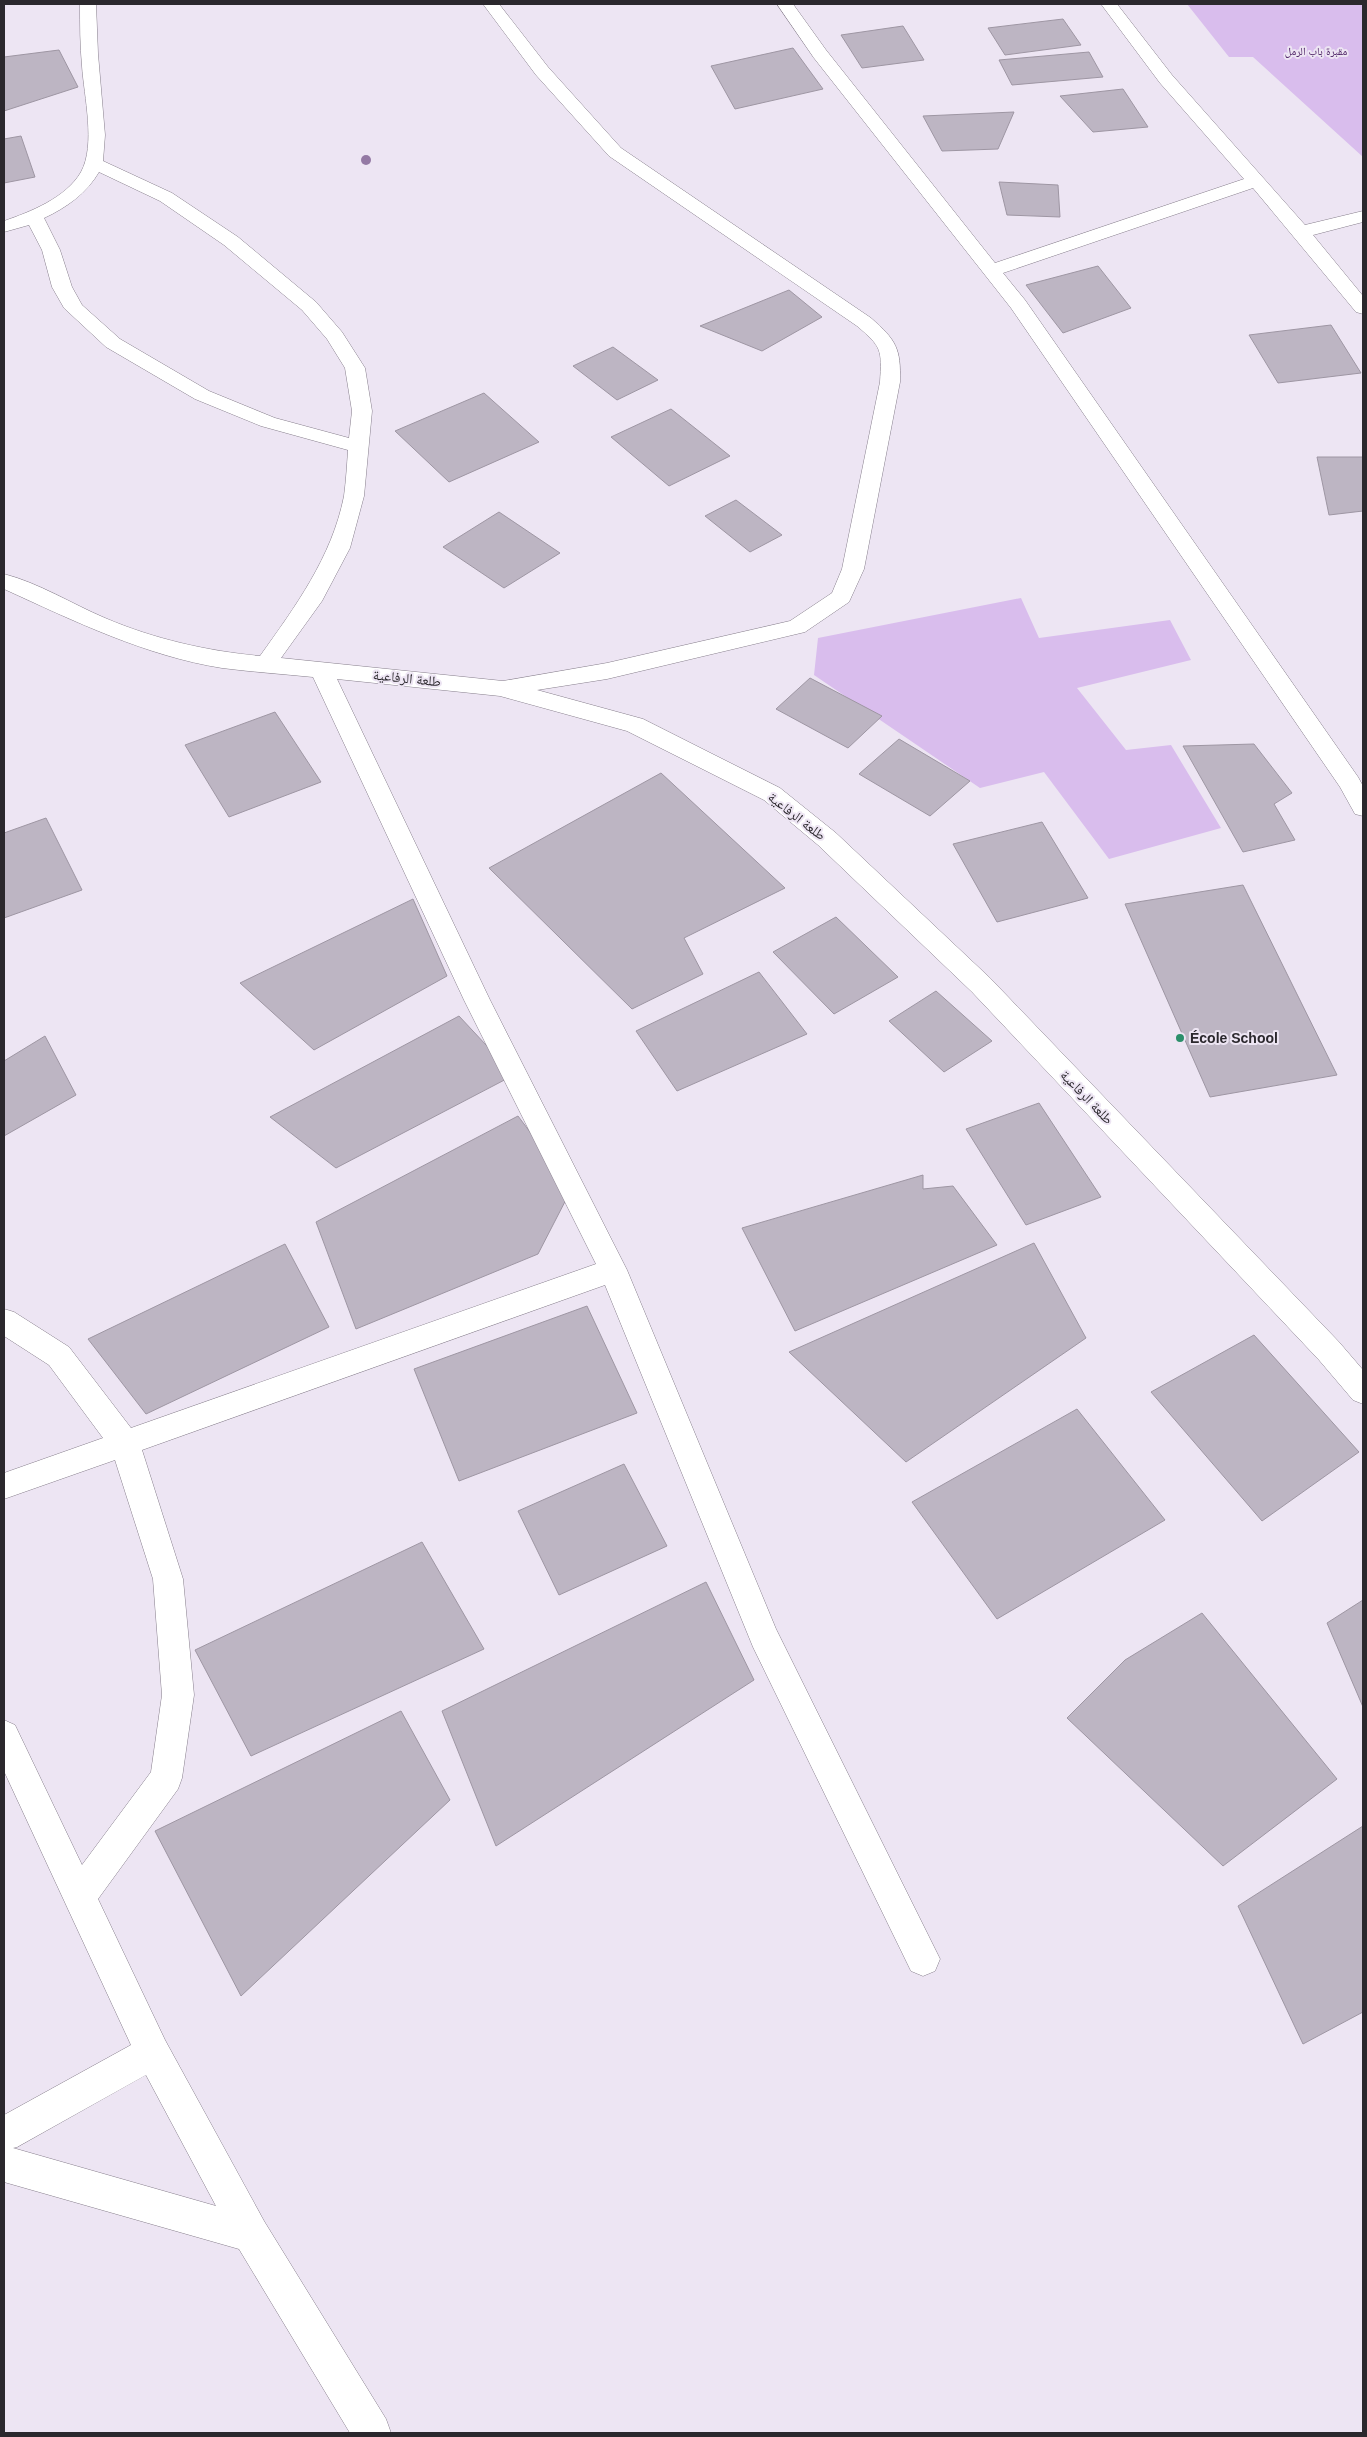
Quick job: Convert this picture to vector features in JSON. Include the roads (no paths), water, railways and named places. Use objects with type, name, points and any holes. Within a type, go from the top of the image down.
[{"type":"street","points":[[4,227],[34,216],[57,204],[80,186],[94,163],[95,111],[88,4]]},
{"type":"street","points":[[491,4],[542,71],[615,152],[864,322],[883,338],[892,352],[890,382],[853,569],[841,597],[797,627],[608,671],[500,688]]},
{"type":"street","points":[[785,4],[820,54],[1018,304],[1350,783],[1363,808]]},
{"type":"street","points":[[1109,4],[1166,79],[1301,232],[1363,308]]},
{"type":"street","points":[[94,163],[166,197],[231,241],[309,306],[335,336],[355,368],[362,411],[357,446],[354,496],[339,548],[311,601],[266,664]]},
{"type":"street","points":[[992,270],[1256,181]]},
{"type":"street","points":[[34,216],[51,250],[62,287],[74,308],[113,343],[202,394],[228,406],[268,422],[357,446]]},
{"type":"street","points":[[1301,232],[1363,216]]},
{"type":"street","name":"طلعة الرفاعية","points":[[4,582],[99,624],[178,650],[222,660],[500,688],[635,725],[772,794],[820,833],[980,985],[1329,1350],[1363,1391]]},
{"type":"street","points":[[321,669],[477,1000],[613,1270],[764,1636],[923,1959]]},
{"type":"street","points":[[4,1486],[613,1270]]},
{"type":"street","points":[[4,1321],[59,1356],[126,1443],[168,1578],[178,1695],[166,1778],[79,1897]]},
{"type":"street","points":[[4,1736],[153,2052],[251,2234],[372,2433]]},
{"type":"street","points":[[4,2134],[153,2052]]},
{"type":"street","points":[[4,2164],[251,2234]]},
{"type":"place","name":"École School","points":[[1180,1038]]},
{"type":"park label","name":"مقبرة باب الرمل","points":[[1316,51]]}]
